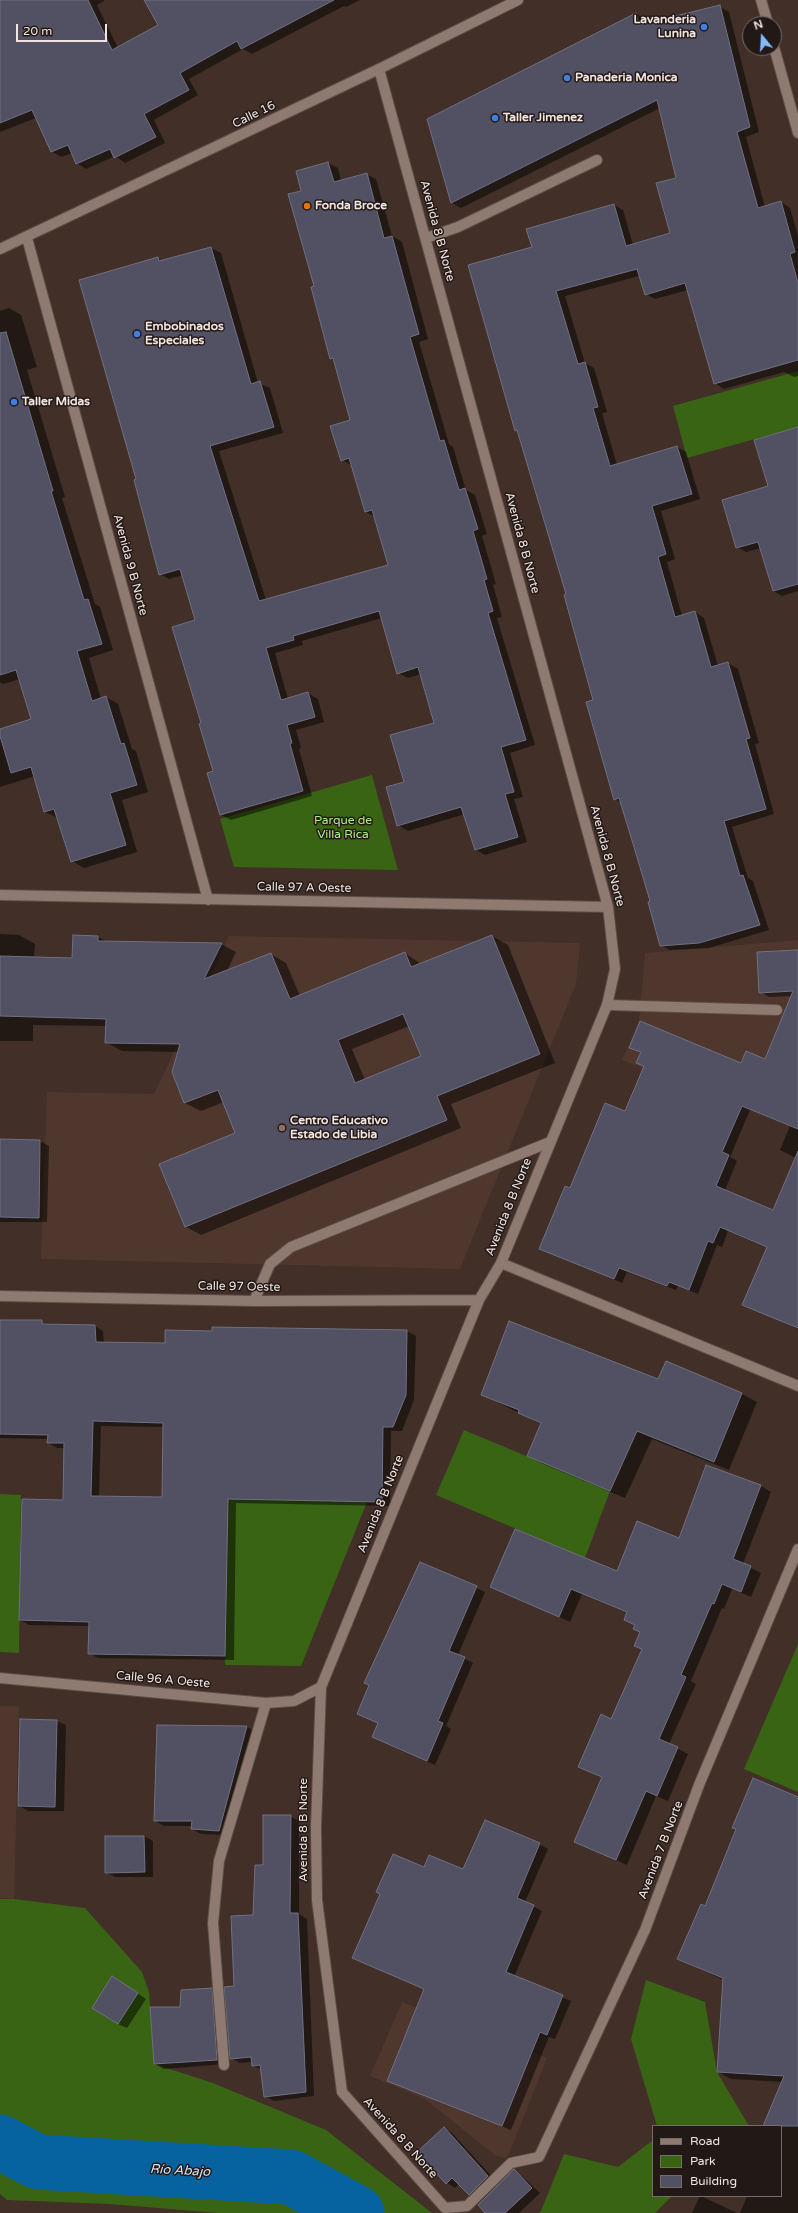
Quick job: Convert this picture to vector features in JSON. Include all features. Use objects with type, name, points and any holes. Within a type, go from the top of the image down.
[{"type":"street","name":"Calle 16","points":[[0,249],[27,238],[379,69],[518,0]]},
{"type":"street","points":[[761,0],[766,16]]},
{"type":"street","points":[[777,56],[798,133]]},
{"type":"street","name":"Avenida 8 B Norte","points":[[379,69],[608,907],[615,969],[607,1005],[501,1263],[478,1300],[321,1687],[316,1827],[317,1900],[342,2092],[445,2208],[467,2206],[511,2164],[540,2157]]},
{"type":"street","points":[[426,238],[458,228],[597,160]]},
{"type":"street","name":"Avenida 9 B Norte","points":[[27,238],[208,900]]},
{"type":"street","name":"Calle 97 A Oeste","points":[[0,895],[608,907]]},
{"type":"street","points":[[607,1005],[777,1010]]},
{"type":"street","points":[[254,1301],[270,1264],[290,1247],[550,1142]]},
{"type":"street","points":[[501,1263],[798,1386]]},
{"type":"street","name":"Calle 97 Oeste","points":[[0,1296],[254,1301],[478,1300]]},
{"type":"street","name":"Avenida 7 B Norte","points":[[540,2157],[645,1930],[699,1785],[798,1549]]},
{"type":"street","name":"Calle 96 A Oeste","points":[[0,1678],[266,1703],[294,1701],[321,1687]]},
{"type":"street","points":[[224,2064],[213,1923],[219,1861],[266,1703]]},
{"type":"shaded area","name":"Centro Educativo Estado de Libia","points":[[229,936],[580,943],[576,984],[460,1269],[41,1259],[47,1092],[154,1094]]},
{"type":"shaded area","points":[[798,940],[798,1045],[768,1118],[622,1060],[639,1021],[645,953]]},
{"type":"shaded area","points":[[0,1706],[19,1706],[14,1899],[0,1898]]},
{"type":"shaded area","points":[[402,2002],[547,2058],[509,2154],[505,2158],[496,2156],[425,2099],[370,2076]]},
{"type":"green space","points":[[798,371],[798,427],[687,458],[673,406]]},
{"type":"green space","name":"Parque de Villa Rica","points":[[372,775],[398,870],[234,867],[220,819]]},
{"type":"green space","points":[[464,1430],[610,1491],[585,1558],[436,1495]]},
{"type":"green space","points":[[0,1494],[21,1495],[19,1653],[0,1652]]},
{"type":"green space","points":[[228,1499],[367,1502],[301,1666],[225,1665]]},
{"type":"green space","points":[[798,1644],[798,1792],[744,1769]]},
{"type":"green space","points":[[0,1899],[14,1899],[85,1908],[142,1972],[149,1992],[154,2064],[213,2083],[326,2130],[432,2213],[219,2213],[110,2204],[7,2200],[0,2194]]},
{"type":"green space","points":[[646,1980],[705,2002],[717,2072],[748,2125],[657,2125],[631,2039]]},
{"type":"green space","points":[[652,2141],[652,2197],[671,2197],[655,2213],[538,2213],[541,2211],[564,2154],[618,2167]]},
{"type":"building","points":[[0,0],[88,0],[112,50],[158,25],[144,0],[334,0],[241,49],[237,41],[180,73],[189,90],[144,114],[156,137],[114,158],[110,149],[76,164],[68,145],[51,152],[32,110],[0,123]]},
{"type":"building","points":[[720,5],[750,127],[737,132],[758,208],[781,201],[795,252],[790,254],[798,283],[798,360],[714,384],[685,283],[645,295],[637,269],[556,291],[578,364],[585,362],[598,407],[593,408],[610,466],[677,446],[692,494],[652,506],[666,554],[658,557],[675,617],[695,611],[711,667],[728,662],[750,738],[746,739],[766,809],[724,821],[740,876],[743,875],[760,925],[699,943],[660,946],[648,902],[650,901],[634,847],[619,798],[614,800],[586,702],[593,700],[564,595],[566,594],[517,430],[515,431],[468,265],[532,247],[526,229],[614,204],[626,246],[670,233],[656,183],[676,178],[657,100],[451,203],[427,119],[636,13],[639,25]]},
{"type":"building","points":[[328,162],[334,182],[367,173],[384,238],[392,236],[419,334],[410,337],[440,441],[444,440],[459,490],[465,488],[478,529],[473,531],[487,579],[484,580],[493,611],[488,613],[526,740],[501,747],[514,792],[505,794],[518,837],[475,850],[461,807],[397,826],[386,787],[404,782],[390,735],[434,723],[418,667],[397,674],[379,611],[293,636],[294,640],[266,648],[281,700],[308,692],[315,717],[287,725],[292,743],[290,744],[303,791],[220,815],[207,773],[213,771],[199,724],[201,723],[172,627],[195,620],[180,569],[159,575],[134,480],[136,479],[79,280],[158,257],[159,261],[211,247],[251,384],[260,381],[274,427],[210,446],[259,601],[388,565],[372,510],[365,512],[349,458],[341,461],[330,426],[350,420],[333,358],[330,359],[311,287],[314,286],[288,194],[301,191],[296,171]]},
{"type":"building","points":[[6,332],[53,491],[51,491],[84,600],[88,599],[102,644],[77,651],[92,701],[106,696],[121,744],[124,743],[137,785],[110,793],[126,845],[71,862],[54,809],[44,812],[31,767],[11,773],[0,736],[0,729],[31,719],[16,670],[0,675],[0,333]]},
{"type":"building","points":[[798,427],[798,584],[773,591],[758,542],[736,548],[722,500],[768,486],[754,440]]},
{"type":"building","points":[[73,935],[98,936],[98,941],[222,943],[204,979],[271,953],[290,999],[405,952],[411,967],[492,935],[540,1054],[437,1096],[447,1120],[185,1227],[159,1164],[235,1133],[218,1090],[184,1103],[172,1072],[180,1044],[105,1043],[106,1019],[0,1016],[0,956],[72,958]],"holes":[[[403,1014],[421,1056],[355,1083],[338,1040]]]},
{"type":"building","points":[[798,950],[798,1129],[742,1106],[722,1152],[729,1155],[716,1186],[773,1210],[798,1151],[798,1328],[742,1305],[767,1247],[720,1227],[713,1243],[708,1241],[689,1290],[669,1282],[667,1286],[619,1268],[614,1279],[539,1249],[565,1186],[570,1188],[605,1103],[625,1111],[644,1066],[636,1063],[641,1052],[629,1048],[640,1021],[741,1063],[746,1051],[765,1059],[793,991],[759,993],[757,952]]},
{"type":"building","points":[[0,1139],[40,1140],[39,1218],[0,1217]]},
{"type":"building","points":[[0,1320],[42,1320],[42,1324],[95,1325],[96,1342],[165,1343],[165,1330],[212,1331],[212,1327],[407,1330],[406,1395],[393,1427],[383,1427],[382,1502],[228,1499],[225,1656],[88,1654],[89,1622],[19,1620],[22,1499],[63,1500],[64,1443],[47,1443],[48,1435],[0,1434]],"holes":[[[93,1421],[163,1423],[162,1497],[91,1496]]]},
{"type":"building","points":[[509,1321],[658,1379],[666,1361],[742,1393],[714,1462],[637,1431],[610,1491],[527,1456],[541,1423],[518,1413],[519,1410],[481,1395]]},
{"type":"building","points":[[706,1465],[761,1485],[733,1559],[751,1566],[741,1592],[722,1584],[714,1604],[712,1603],[681,1675],[686,1677],[659,1739],[678,1747],[657,1796],[646,1791],[616,1860],[574,1842],[602,1777],[578,1767],[601,1714],[611,1719],[642,1649],[634,1646],[640,1632],[633,1629],[635,1625],[624,1620],[627,1612],[571,1589],[559,1617],[490,1587],[515,1529],[617,1571],[637,1521],[679,1538]]},
{"type":"building","points":[[420,1562],[477,1586],[449,1651],[465,1657],[438,1721],[443,1723],[427,1761],[372,1737],[378,1723],[357,1714],[369,1685],[364,1683]]},
{"type":"building","points":[[20,1719],[57,1720],[55,1807],[18,1806]]},
{"type":"building","points":[[157,1725],[247,1726],[219,1831],[191,1829],[192,1821],[154,1821]]},
{"type":"building","points":[[753,1778],[798,1797],[798,2126],[763,2125],[784,2076],[717,2072],[723,1978],[677,1959],[701,1904],[705,1906],[736,1829],[732,1828]]},
{"type":"building","points":[[263,1815],[291,1815],[290,1913],[298,1913],[306,2092],[264,2097],[260,2065],[252,2066],[251,2057],[230,2059],[224,1987],[234,1986],[231,1916],[253,1915],[255,1865],[263,1865]]},
{"type":"building","points":[[485,1820],[540,1843],[517,1898],[534,1905],[506,1972],[563,1995],[547,2035],[540,2032],[502,2126],[387,2081],[424,1989],[352,1958],[380,1894],[376,1892],[393,1854],[424,1867],[429,1855],[463,1869]]},
{"type":"building","points":[[105,1836],[144,1836],[145,1872],[105,1873]]},
{"type":"building","points":[[112,1976],[138,1993],[118,2024],[92,2008]]},
{"type":"building","points":[[212,1988],[217,2060],[154,2064],[150,2007],[180,2007],[181,1990]]},
{"type":"building","points":[[444,2127],[488,2176],[469,2195],[452,2178],[446,2184],[417,2152]]},
{"type":"building","points":[[514,2169],[532,2188],[505,2213],[485,2213],[478,2205]]},
{"type":"waterway","name":"Río Abajo","points":[[0,2142],[38,2162],[291,2177],[357,2213]]},
{"type":"place","name":"Lavanderia Lunina","points":[[704,27]]},
{"type":"place","name":"Panaderia Monica","points":[[567,78]]},
{"type":"place","name":"Taller Jimenez","points":[[495,118]]},
{"type":"place","name":"Fonda Broce","points":[[307,206]]},
{"type":"place","name":"Embobinados Especiales","points":[[137,334]]},
{"type":"place","name":"Taller Midas","points":[[14,402]]},
{"type":"place","name":"Centro Educativo Estado de Libia","points":[[282,1128]]}]
